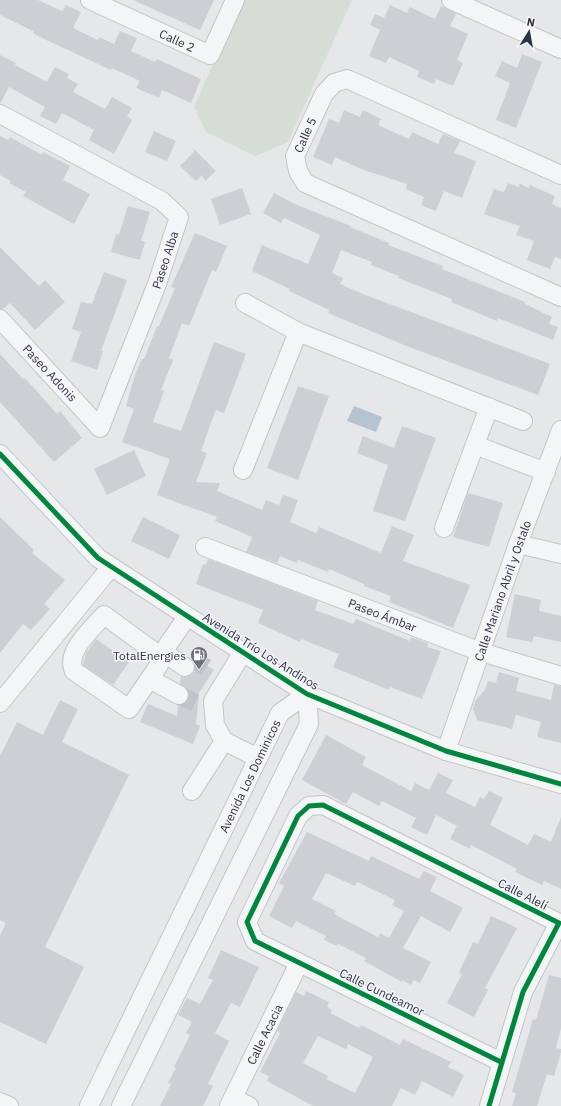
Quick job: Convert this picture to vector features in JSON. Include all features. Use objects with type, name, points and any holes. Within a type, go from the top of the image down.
[{"type":"street","name":"Calle 2","points":[[90,0],[111,4],[210,55],[235,0]]},
{"type":"street","points":[[451,0],[561,49]]},
{"type":"street","name":"Calle 5","points":[[561,174],[347,79],[334,83],[324,94],[295,156],[298,171],[305,183],[561,297]]},
{"type":"street","name":"Paseo Alba","points":[[0,114],[162,201],[179,218],[157,284],[100,428]]},
{"type":"street","points":[[246,303],[298,332],[523,421]]},
{"type":"street","name":"Paseo Adonis","points":[[0,319],[100,428]]},
{"type":"street","points":[[243,470],[298,332]]},
{"type":"street","points":[[444,528],[489,407]]},
{"type":"street","name":"Calle Mariano Abril y Ostalo","points":[[446,751],[518,544],[561,430]]},
{"type":"street","points":[[475,445],[546,472]]},
{"type":"street","name":"Avenida Trío Los Andinos","points":[[0,454],[93,553],[111,567],[307,694],[446,751],[561,784]]},
{"type":"street","points":[[518,544],[561,554]]},
{"type":"street","name":"Paseo Ámbar","points":[[205,547],[480,652],[561,676]]},
{"type":"street","points":[[0,703],[111,567]]},
{"type":"street","points":[[187,617],[164,650],[159,665],[129,709],[74,671],[72,665],[72,656],[77,647],[104,615],[164,650],[188,662]]},
{"type":"street","points":[[243,652],[216,681],[213,700],[206,708],[224,741],[258,758]]},
{"type":"street","points":[[150,679],[179,695]]},
{"type":"street","points":[[121,1106],[309,724],[307,694]]},
{"type":"street","name":"Avenida Los Dominicos","points":[[89,1106],[280,713],[307,694]]},
{"type":"street","points":[[192,791],[224,741]]},
{"type":"street","name":"Calle Alelí","points":[[255,941],[247,922],[298,816],[309,806],[323,805],[559,923],[523,992],[489,1106]]},
{"type":"street","name":"Calle Cundeamor","points":[[255,941],[501,1062]]},
{"type":"street","name":"Calle Acacia","points":[[231,1102],[299,963]]},
{"type":"street","points":[[0,1102],[9,1106]]},
{"type":"street","points":[[231,1102],[249,1106]]},
{"type":"shaded area","points":[[241,0],[352,0],[288,142],[255,156],[206,132],[194,107]]},
{"type":"water","points":[[354,406],[382,417],[376,432],[347,421]]},
{"type":"building","points":[[0,0],[38,0],[62,11],[66,5],[81,12],[73,28],[98,40],[99,37],[114,44],[120,31],[137,38],[131,51],[155,62],[157,59],[201,79],[191,103],[162,90],[159,98],[136,88],[140,81],[112,68],[111,70],[42,38],[33,33],[33,31],[0,15]]},
{"type":"building","points":[[133,0],[214,0],[200,30]]},
{"type":"building","points":[[390,5],[407,13],[410,7],[435,19],[441,6],[456,14],[450,26],[468,34],[457,60],[463,63],[453,86],[436,79],[434,84],[417,77],[419,71],[389,57],[386,63],[369,56],[380,30],[370,25],[375,14],[384,18]]},
{"type":"building","points":[[522,54],[542,62],[516,128],[496,120],[510,83],[495,76],[502,61],[517,68]]},
{"type":"building","points":[[0,55],[47,82],[55,67],[69,74],[67,78],[78,84],[73,92],[105,109],[112,97],[132,108],[127,116],[132,120],[114,154],[89,140],[94,130],[62,113],[56,124],[40,116],[45,107],[9,87],[0,104]]},
{"type":"building","points":[[344,110],[360,117],[363,110],[381,119],[378,125],[409,139],[412,132],[438,144],[443,134],[460,141],[454,153],[476,161],[462,198],[444,191],[436,211],[421,205],[424,197],[406,189],[407,184],[361,169],[335,157],[332,165],[313,157],[329,119],[339,123]]},
{"type":"building","points":[[154,131],[176,141],[167,161],[145,152]]},
{"type":"building","points":[[0,136],[8,140],[10,137],[42,155],[43,152],[70,166],[63,180],[90,194],[74,224],[23,196],[26,192],[9,183],[11,181],[0,175]]},
{"type":"building","points":[[193,148],[216,171],[205,181],[202,175],[196,181],[180,166],[194,152]]},
{"type":"building","points":[[508,183],[518,187],[520,184],[529,188],[530,185],[555,196],[552,204],[561,208],[561,259],[555,257],[550,269],[527,260],[534,241],[516,235],[520,226],[484,214],[494,189],[504,192]]},
{"type":"building","points":[[242,188],[251,214],[220,225],[211,199]]},
{"type":"building","points":[[274,193],[297,205],[351,226],[350,227],[389,243],[388,245],[443,266],[442,269],[525,302],[524,303],[552,317],[549,324],[558,327],[553,340],[498,318],[497,321],[451,302],[452,299],[398,278],[399,276],[371,265],[372,262],[341,250],[332,273],[343,278],[340,284],[363,294],[550,364],[538,395],[409,347],[328,313],[329,310],[252,271],[262,245],[308,264],[320,235],[284,218],[281,223],[263,213]]},
{"type":"building","points":[[128,206],[150,212],[141,241],[145,242],[140,260],[111,252],[116,234],[119,235]]},
{"type":"building","points":[[195,233],[227,246],[216,272],[212,270],[189,326],[182,323],[169,358],[173,360],[161,390],[164,391],[153,422],[181,431],[214,342],[246,354],[224,413],[216,410],[201,451],[207,453],[196,482],[220,483],[217,491],[262,510],[266,500],[279,505],[283,495],[298,500],[290,522],[316,533],[319,527],[381,553],[392,526],[414,535],[403,561],[470,585],[453,628],[389,602],[391,596],[364,586],[364,584],[329,569],[328,572],[298,560],[297,563],[280,556],[277,563],[246,552],[252,537],[215,521],[217,517],[157,495],[170,459],[122,442],[134,409],[126,406],[135,375],[142,359],[144,359],[157,326],[159,326],[175,288],[171,287]]},
{"type":"building","points":[[0,247],[39,286],[45,280],[65,302],[35,330],[10,303],[3,309],[0,309]]},
{"type":"building","points":[[104,272],[127,280],[101,351],[103,351],[97,370],[71,361],[81,332],[72,329],[81,302],[92,304]]},
{"type":"building","points":[[0,354],[23,379],[25,378],[57,414],[60,411],[82,438],[54,462],[0,402]]},
{"type":"building","points":[[298,386],[329,396],[298,480],[267,468]]},
{"type":"building","points":[[402,426],[436,438],[405,521],[373,511],[388,465],[357,453],[363,436],[394,448]]},
{"type":"building","points":[[134,450],[146,476],[107,495],[94,469]]},
{"type":"building","points":[[468,493],[503,503],[489,547],[453,537]]},
{"type":"building","points":[[0,517],[34,550],[32,553],[65,580],[44,604],[50,609],[31,630],[23,624],[0,653]]},
{"type":"building","points":[[143,517],[180,535],[169,559],[131,541]]},
{"type":"building","points":[[208,559],[318,601],[315,610],[353,624],[356,619],[410,641],[411,637],[428,643],[427,647],[441,651],[422,699],[390,687],[389,690],[333,667],[339,654],[301,639],[300,642],[258,623],[263,610],[196,584],[203,564],[206,565]]},
{"type":"building","points":[[515,594],[541,600],[539,611],[561,616],[561,642],[534,636],[532,642],[506,637]]},
{"type":"building","points":[[96,639],[129,662],[113,685],[83,665],[86,653]]},
{"type":"building","points":[[192,656],[214,670],[199,693],[196,724],[200,726],[193,744],[140,722],[148,704],[177,716],[178,705],[184,704],[188,700],[188,690],[180,684],[181,676],[189,677],[194,673],[195,667],[191,658]]},
{"type":"building","points":[[499,672],[519,678],[516,691],[551,700],[554,685],[561,686],[561,743],[537,737],[541,722],[516,715],[512,729],[477,720],[473,709],[475,701],[485,690],[488,681],[496,683]]},
{"type":"building","points":[[60,700],[78,709],[62,742],[129,775],[45,947],[84,967],[46,1044],[0,1022],[0,936],[6,923],[0,920],[0,756],[17,722],[43,735]]},
{"type":"building","points":[[326,735],[366,757],[362,765],[411,791],[415,783],[429,790],[438,773],[453,780],[446,793],[475,807],[480,797],[484,799],[489,791],[503,798],[490,825],[528,845],[534,834],[551,842],[561,817],[561,889],[544,881],[542,885],[515,872],[517,869],[471,845],[470,849],[450,839],[457,826],[436,815],[427,835],[411,827],[416,818],[382,801],[379,806],[353,792],[346,804],[302,780]]},
{"type":"building","points":[[307,832],[369,861],[371,856],[419,879],[424,871],[437,877],[430,891],[463,908],[450,932],[421,916],[403,948],[431,962],[420,983],[414,980],[411,985],[402,980],[402,982],[364,961],[366,958],[338,944],[337,946],[324,940],[326,936],[296,921],[292,928],[269,916],[284,886],[279,883]],"holes":[[[326,873],[355,886],[357,882],[395,900],[392,905],[404,911],[389,938],[380,933],[378,937],[334,914],[336,911],[312,899]]]},
{"type":"building","points":[[491,916],[517,928],[485,988],[488,990],[474,1017],[447,1003],[462,974],[459,973],[473,942],[478,944]]},
{"type":"building","points":[[221,950],[259,967],[240,1007],[231,1003],[215,1033],[229,1041],[208,1084],[213,1086],[203,1106],[160,1106],[171,1084],[168,1083],[176,1068],[174,1067],[190,1035],[186,1033],[192,1022],[178,1015],[187,998],[200,1004],[213,980],[208,978]]},
{"type":"building","points":[[549,975],[561,978],[561,1028],[556,1048],[561,1049],[561,1052],[554,1076],[547,1074],[537,1106],[512,1106],[516,1093],[512,1092],[533,1019],[536,1020]]},
{"type":"building","points":[[306,991],[329,1002],[327,1007],[332,1010],[330,1013],[359,1028],[361,1025],[400,1045],[403,1039],[451,1062],[448,1067],[464,1075],[453,1097],[422,1081],[415,1095],[401,1088],[392,1106],[313,1106],[267,1081],[269,1076],[260,1072],[280,1033],[277,1031],[296,992],[304,996]],"holes":[[[318,1036],[346,1049],[348,1044],[373,1057],[355,1093],[326,1079],[328,1076],[303,1063]]]},
{"type":"tunnel","points":[[191,658],[213,672]]},
{"type":"tunnel","points":[[179,695],[198,704]]},
{"type":"cycle path","points":[[0,454],[98,558],[307,694],[446,751],[561,784]]},
{"type":"cycle path","points":[[489,1106],[523,992],[559,923],[323,805],[309,806],[298,816],[247,922],[255,941],[501,1062]]},
{"type":"place","name":"TotalEnergies","points":[[199,670]]}]
